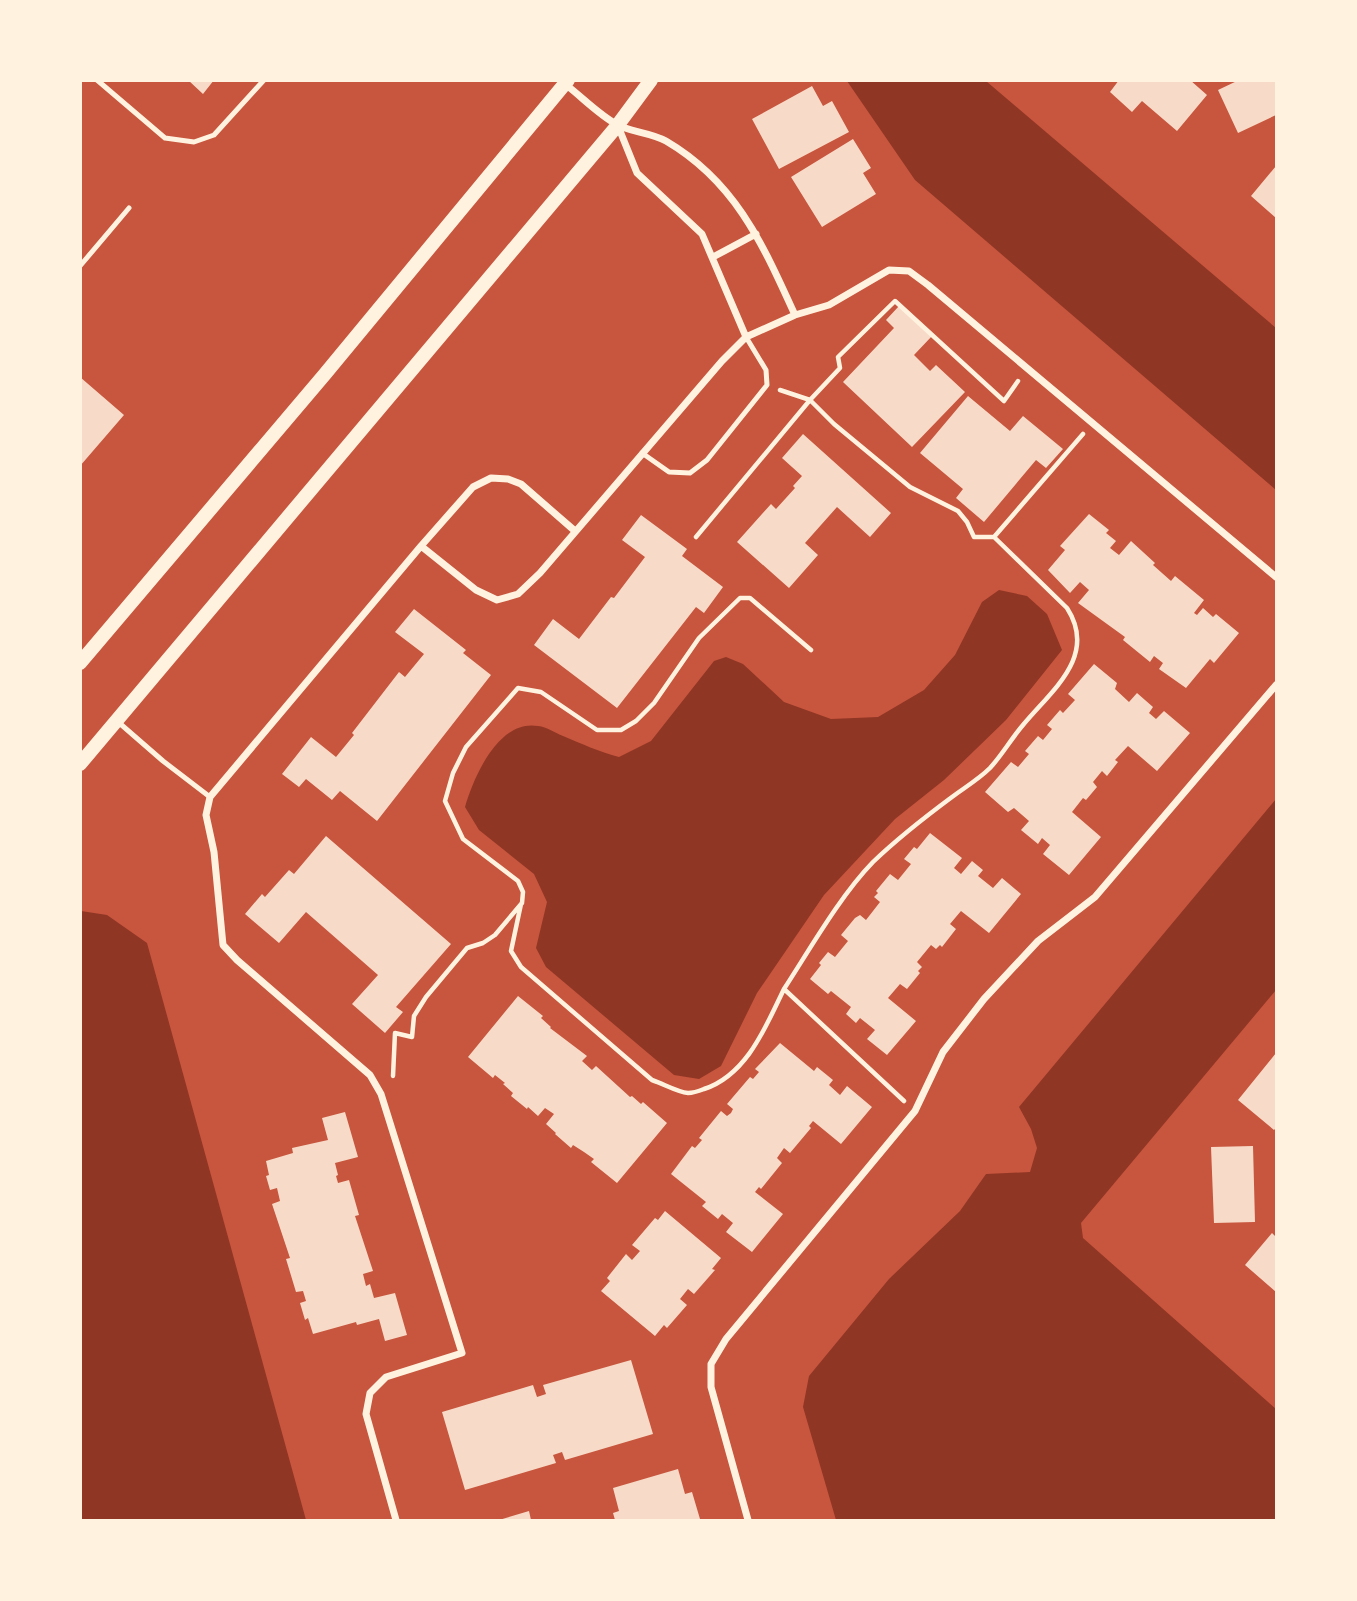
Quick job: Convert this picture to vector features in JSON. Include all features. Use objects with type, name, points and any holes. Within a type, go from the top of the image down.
[{"type":"main road","points":[[80,764],[617,126],[651,80]]},
{"type":"main road","points":[[80,663],[325,374],[566,82]]},
{"type":"street","points":[[566,82],[617,126],[637,173],[702,233],[747,337]]},
{"type":"street","points":[[617,126],[646,132],[665,140],[693,159],[720,184],[743,212],[756,234],[795,315]]},
{"type":"street","points":[[713,257],[756,234]]},
{"type":"street","points":[[421,546],[476,590],[497,600],[518,594],[540,573],[722,361],[747,337],[795,315],[829,305],[889,270],[909,271],[928,285],[1276,577]]},
{"type":"street","points":[[396,1521],[366,1413],[370,1392],[386,1377],[462,1353],[381,1094],[370,1075],[223,945],[214,852],[205,815],[210,797],[473,487],[491,478],[508,479],[521,484],[575,531]]},
{"type":"street","points":[[748,1521],[711,1387],[711,1364],[726,1339],[915,1111],[943,1052],[984,999],[1038,941],[1096,898],[1276,685]]},
{"type":"lane","points":[[97,80],[165,138],[194,142],[214,135],[264,80]]},
{"type":"lane","points":[[80,266],[129,208]]},
{"type":"lane","points":[[642,453],[669,472],[690,472],[707,460],[767,385],[766,370],[747,337]]},
{"type":"lane","points":[[117,721],[210,797]]},
{"type":"path","points":[[696,537],[840,368],[838,357],[895,301],[1004,401],[1027,368]]},
{"type":"path","points":[[767,385],[810,400],[834,424],[910,487],[957,511],[967,522],[974,537],[994,537],[1067,608],[1076,620],[1079,647],[1062,681],[989,769],[928,815],[872,863],[844,899],[784,989],[758,1040],[737,1068],[717,1085],[691,1093],[678,1090],[652,1080],[521,967],[511,951],[523,892],[518,881],[463,839],[445,801],[453,773],[466,747],[518,688],[541,692],[597,730],[621,730],[636,721],[654,703],[699,639],[740,598],[750,598],[811,650]]},
{"type":"path","points":[[994,537],[1093,423]]},
{"type":"path","points":[[393,1076],[395,1033],[412,1037],[414,1016],[426,997],[467,948],[483,943],[495,935],[522,903]]},
{"type":"path","points":[[784,989],[915,1111]]},
{"type":"shaded area","points":[[847,81],[986,81],[1276,328],[1276,490],[915,180]]},
{"type":"shaded area","points":[[999,590],[1027,596],[1047,614],[1062,650],[1006,720],[944,780],[895,819],[824,895],[757,993],[721,1066],[699,1079],[674,1075],[546,967],[536,948],[547,902],[534,874],[479,830],[465,807],[482,766],[500,740],[511,731],[524,726],[538,726],[619,757],[651,741],[714,661],[726,657],[743,664],[784,702],[831,719],[878,717],[924,690],[955,655],[982,602]]},
{"type":"shaded area","points":[[1276,799],[1276,990],[1081,1223],[1083,1238],[1276,1409],[1276,1520],[836,1520],[803,1407],[809,1376],[889,1279],[960,1211],[986,1174],[1030,1172],[1037,1148],[1031,1129],[1019,1107]]},
{"type":"shaded area","points":[[81,911],[107,915],[147,943],[306,1520],[81,1520]]},
{"type":"building","points":[[188,80],[214,80],[203,94]]},
{"type":"building","points":[[1119,80],[1190,80],[1207,95],[1177,131],[1142,101],[1132,112],[1110,92]]},
{"type":"building","points":[[1239,80],[1276,80],[1276,115],[1238,133],[1218,90]]},
{"type":"building","points":[[812,86],[823,106],[832,101],[849,132],[779,169],[752,119]]},
{"type":"building","points":[[853,139],[871,168],[863,173],[876,194],[822,227],[791,177]]},
{"type":"building","points":[[1276,166],[1276,218],[1251,196]]},
{"type":"building","points":[[899,306],[932,336],[914,355],[930,371],[936,365],[965,392],[912,447],[843,382],[894,328],[886,320]]},
{"type":"building","points":[[80,377],[124,415],[80,466]]},
{"type":"building","points":[[968,396],[1010,431],[1023,416],[1063,449],[1046,468],[1036,460],[984,522],[956,498],[963,489],[920,453]]},
{"type":"building","points":[[803,434],[891,513],[870,537],[837,507],[805,543],[818,555],[789,588],[737,542],[771,504],[776,509],[795,488],[793,486],[802,476],[782,458]]},
{"type":"building","points":[[1089,514],[1109,530],[1106,533],[1116,541],[1110,548],[1119,555],[1131,541],[1171,581],[1175,576],[1204,600],[1194,613],[1197,615],[1203,608],[1213,617],[1216,614],[1239,633],[1214,663],[1210,659],[1186,688],[1159,669],[1163,663],[1154,656],[1150,662],[1123,640],[1125,637],[1078,603],[1089,590],[1080,582],[1070,593],[1048,570],[1065,550],[1060,546]]},
{"type":"building","points":[[641,515],[687,549],[682,556],[723,587],[704,613],[696,607],[617,708],[534,645],[553,619],[579,639],[611,597],[614,598],[645,557],[622,540]]},
{"type":"building","points":[[414,609],[466,650],[463,653],[491,675],[377,821],[340,791],[332,800],[306,779],[299,787],[282,774],[311,737],[336,757],[399,672],[405,677],[424,654],[395,632]]},
{"type":"building","points":[[1094,664],[1117,683],[1115,689],[1129,702],[1137,693],[1153,707],[1149,713],[1156,719],[1164,711],[1190,733],[1157,771],[1128,746],[1115,760],[1118,762],[1107,776],[1102,771],[1093,782],[1097,787],[1086,800],[1083,798],[1072,812],[1101,837],[1069,875],[1043,854],[1050,845],[1042,838],[1038,844],[1021,830],[1029,821],[1014,808],[1008,812],[985,792],[1011,762],[1018,767],[1029,754],[1025,751],[1038,736],[1043,740],[1052,729],[1047,725],[1060,710],[1063,713],[1075,700],[1068,694]]},
{"type":"building","points":[[930,833],[962,858],[954,868],[961,874],[972,861],[983,870],[978,876],[993,888],[1002,878],[1021,894],[989,933],[961,911],[950,924],[956,929],[942,947],[940,945],[936,949],[931,945],[917,962],[922,967],[918,971],[920,973],[907,989],[900,984],[888,998],[916,1021],[887,1055],[867,1039],[875,1030],[860,1018],[856,1023],[846,1014],[851,1007],[831,991],[828,994],[810,979],[828,952],[835,957],[848,941],[841,935],[855,918],[860,915],[866,920],[880,902],[874,897],[878,893],[876,891],[890,874],[898,880],[911,864],[904,859],[914,847],[917,849]]},
{"type":"building","points":[[326,836],[451,944],[396,1007],[403,1012],[385,1033],[352,1004],[378,975],[306,912],[279,943],[245,914],[262,894],[265,897],[289,870],[294,874]]},
{"type":"building","points":[[518,996],[543,1016],[541,1018],[550,1028],[587,1056],[582,1061],[592,1070],[596,1066],[630,1097],[641,1104],[643,1102],[667,1123],[617,1183],[591,1162],[594,1159],[573,1145],[571,1148],[555,1134],[546,1124],[554,1114],[545,1108],[538,1116],[528,1107],[527,1109],[511,1096],[513,1093],[503,1084],[505,1083],[495,1075],[493,1078],[468,1057]]},
{"type":"building","points":[[780,1043],[814,1071],[817,1067],[833,1080],[829,1085],[840,1095],[847,1086],[872,1107],[841,1144],[813,1121],[809,1126],[811,1128],[790,1153],[784,1148],[777,1158],[782,1163],[761,1189],[759,1187],[755,1192],[783,1214],[752,1252],[726,1232],[733,1223],[722,1214],[718,1219],[702,1206],[706,1202],[671,1174],[692,1146],[695,1148],[702,1140],[699,1138],[721,1111],[727,1116],[731,1113],[733,1109],[727,1104],[750,1077],[753,1079],[759,1072],[755,1069]]},
{"type":"building","points":[[1276,1053],[1276,1128],[1274,1130],[1238,1100]]},
{"type":"building","points":[[345,1112],[358,1157],[335,1163],[336,1176],[338,1183],[349,1180],[359,1215],[355,1216],[373,1271],[363,1274],[366,1286],[370,1284],[374,1298],[395,1293],[407,1335],[385,1341],[379,1319],[357,1325],[356,1322],[313,1334],[300,1303],[306,1301],[303,1291],[296,1292],[286,1259],[290,1258],[272,1204],[280,1201],[277,1188],[270,1190],[266,1176],[269,1175],[266,1161],[293,1153],[292,1148],[328,1140],[322,1118]]},
{"type":"building","points":[[1253,1146],[1255,1222],[1214,1223],[1211,1147]]},
{"type":"building","points":[[665,1211],[721,1258],[712,1269],[715,1270],[694,1294],[688,1289],[680,1299],[687,1305],[667,1328],[664,1325],[655,1336],[601,1291],[610,1281],[607,1278],[626,1254],[632,1260],[640,1251],[632,1245],[655,1218],[658,1220]]},
{"type":"building","points":[[1272,1233],[1276,1237],[1276,1292],[1245,1265]]},
{"type":"building","points":[[631,1360],[653,1434],[565,1460],[562,1452],[553,1455],[556,1463],[465,1490],[442,1412],[533,1385],[537,1397],[546,1394],[543,1385]]},
{"type":"building","points":[[678,1469],[685,1494],[692,1492],[700,1519],[615,1520],[613,1513],[619,1511],[613,1488]]},
{"type":"building","points":[[529,1511],[531,1520],[499,1520]]}]
